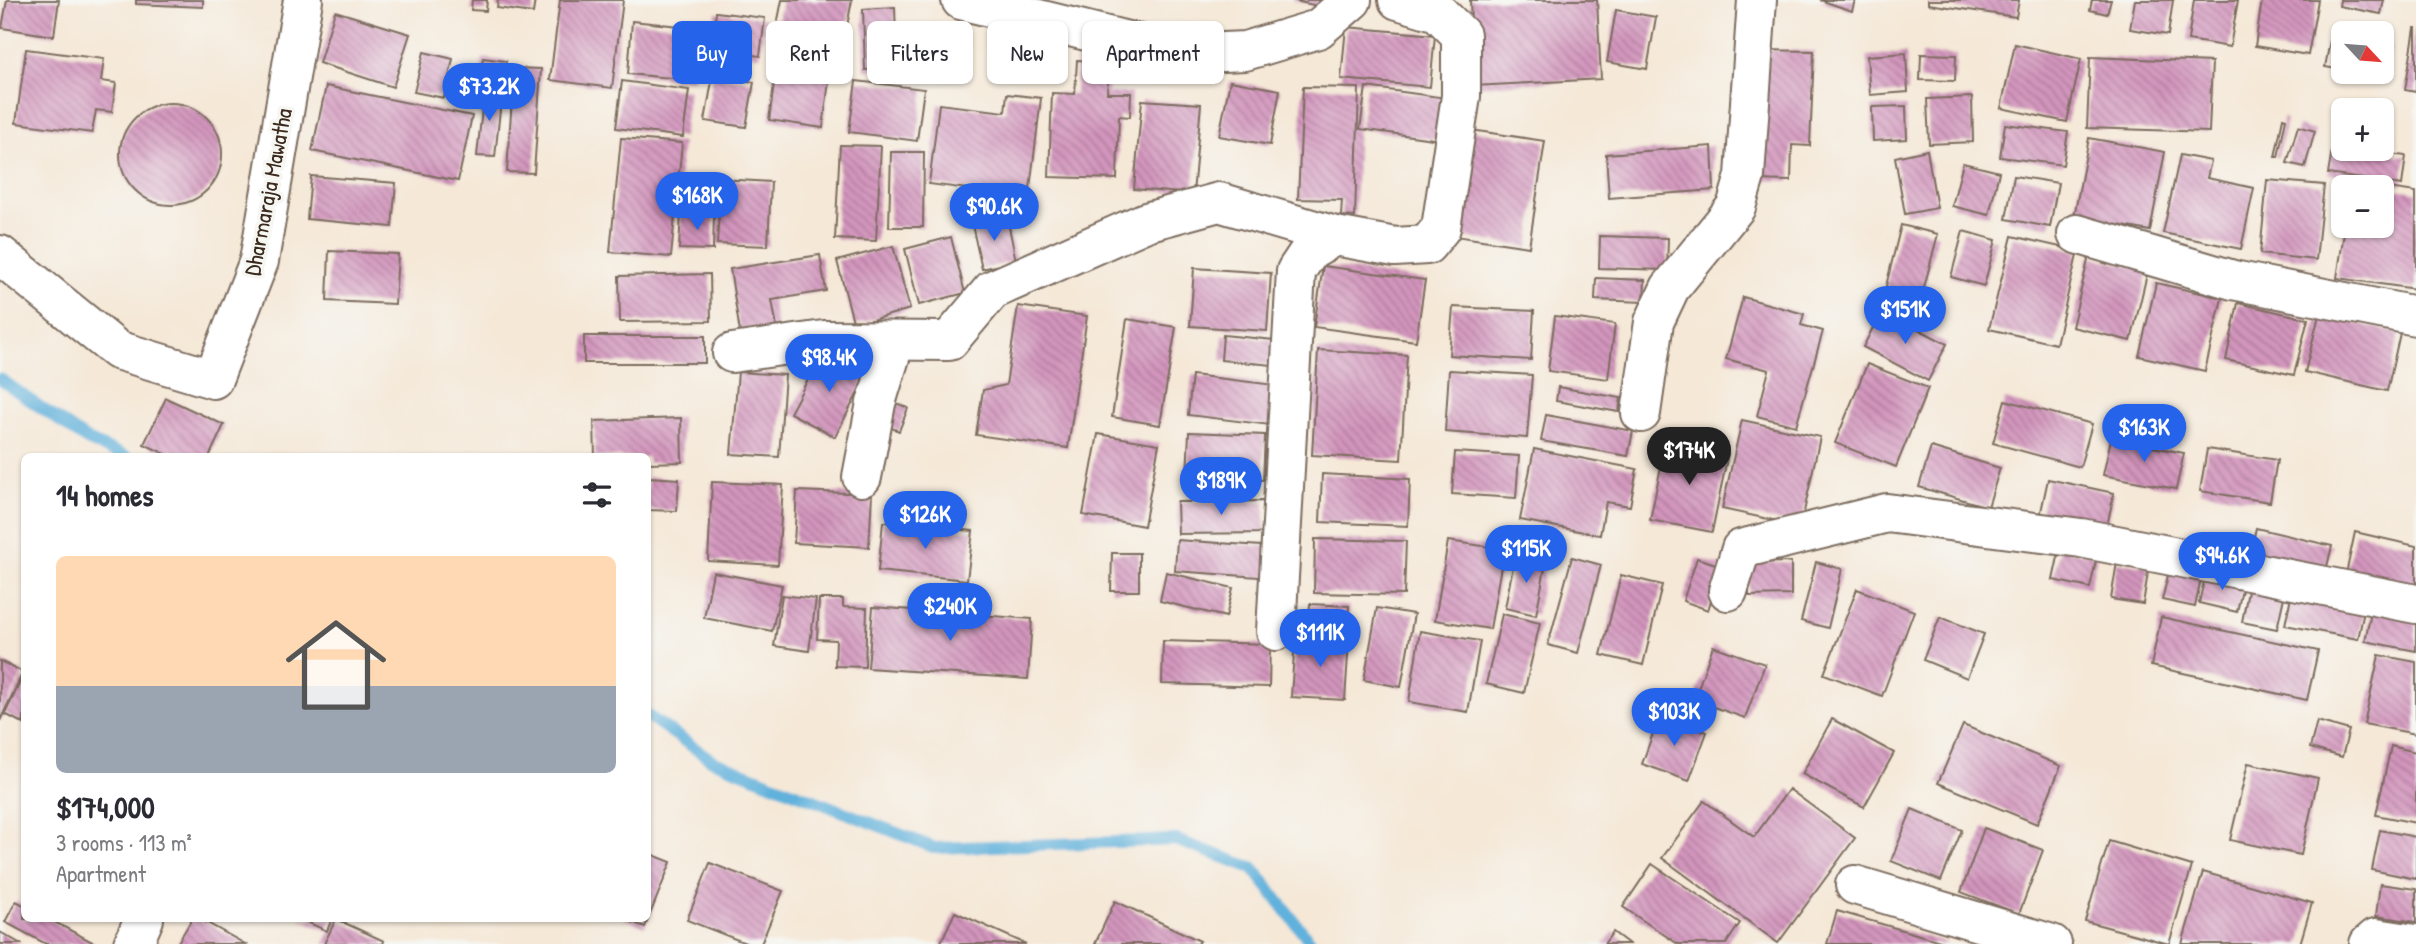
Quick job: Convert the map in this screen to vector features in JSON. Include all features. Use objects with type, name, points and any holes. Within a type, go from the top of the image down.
[{"type":"street","name":"Dharmaraja Mawatha","points":[[0,255],[117,350],[213,379],[259,261],[303,0]]},
{"type":"street","points":[[961,0],[1180,54],[1245,51],[1318,29],[1352,0]]},
{"type":"street","points":[[732,353],[824,340],[949,341],[992,290],[1146,222],[1219,202],[1335,236],[1395,247],[1427,245],[1441,228],[1461,96],[1461,35],[1438,12],[1398,0]]},
{"type":"street","points":[[1641,413],[1654,322],[1670,288],[1736,207],[1745,176],[1757,0]]},
{"type":"street","points":[[2077,234],[2233,280],[2416,316]]},
{"type":"street","points":[[1276,631],[1296,271],[1310,250],[1335,236]]},
{"type":"street","points":[[862,477],[876,403],[895,341]]},
{"type":"street","points":[[1728,591],[1741,549],[1888,513],[2081,538],[2416,604]]},
{"type":"street","points":[[1855,885],[2052,944]]},
{"type":"street","points":[[133,944],[144,922]]},
{"type":"street","points":[[2370,944],[2376,938],[2415,944]]},
{"type":"building","points":[[7,0],[59,0],[54,36],[2,28]]},
{"type":"building","points":[[136,0],[203,0],[203,7],[136,4]]},
{"type":"building","points":[[472,0],[487,0],[486,11],[471,10]]},
{"type":"building","points":[[498,0],[535,0],[533,13],[497,8]]},
{"type":"building","points":[[560,0],[623,0],[612,88],[550,80]]},
{"type":"building","points":[[782,0],[852,0],[848,21],[778,21]]},
{"type":"building","points":[[1291,0],[1323,0],[1322,7]]},
{"type":"building","points":[[1470,0],[1597,0],[1601,79],[1474,86]]},
{"type":"building","points":[[1820,0],[1855,0],[1852,11]]},
{"type":"building","points":[[1928,0],[2019,0],[2016,17],[1928,4]]},
{"type":"building","points":[[2092,0],[2111,0],[2107,14],[2090,10]]},
{"type":"building","points":[[2135,0],[2173,0],[2168,35],[2130,29]]},
{"type":"building","points":[[2194,0],[2238,0],[2230,47],[2188,40]]},
{"type":"building","points":[[2262,0],[2318,0],[2308,55],[2255,46]]},
{"type":"building","points":[[2340,0],[2384,0],[2381,14],[2339,6]]},
{"type":"building","points":[[895,7],[895,21],[867,21],[867,70],[865,70],[863,9]]},
{"type":"building","points":[[1616,10],[1656,17],[1647,69],[1607,62]]},
{"type":"building","points":[[335,11],[410,34],[393,87],[319,63]]},
{"type":"building","points":[[716,12],[765,18],[760,56],[752,55],[752,21],[715,21]]},
{"type":"building","points":[[632,21],[672,25],[672,78],[628,74]]},
{"type":"building","points":[[1346,27],[1435,35],[1430,87],[1341,79]]},
{"type":"building","points":[[2416,28],[2416,92],[2405,90]]},
{"type":"building","points":[[2331,36],[2331,68],[2325,67]]},
{"type":"building","points":[[2015,44],[2081,59],[2067,122],[2001,108]]},
{"type":"building","points":[[26,49],[104,59],[101,81],[116,83],[112,112],[96,110],[92,133],[16,123]]},
{"type":"building","points":[[1761,50],[1814,51],[1810,146],[1792,145],[1791,181],[1756,180]]},
{"type":"building","points":[[424,52],[453,59],[444,98],[414,92]]},
{"type":"building","points":[[1906,53],[1908,92],[1870,95],[1867,56]]},
{"type":"building","points":[[1921,54],[1956,55],[1955,81],[1920,80]]},
{"type":"building","points":[[2090,57],[2212,62],[2209,132],[2087,128]]},
{"type":"building","points":[[483,58],[506,61],[503,85],[479,82]]},
{"type":"building","points":[[1077,60],[1082,60],[1082,84],[1108,84],[1107,93],[1131,93],[1130,117],[1119,116],[1117,179],[1049,177],[1052,93],[1075,94]]},
{"type":"building","points":[[514,68],[541,69],[534,173],[507,172]]},
{"type":"building","points":[[622,81],[689,90],[683,137],[616,128]]},
{"type":"building","points":[[856,81],[924,89],[917,141],[849,132]]},
{"type":"building","points":[[1230,81],[1280,90],[1270,145],[1219,136]]},
{"type":"building","points":[[754,82],[746,127],[705,121],[711,84]]},
{"type":"building","points":[[774,84],[829,84],[823,128],[769,120]]},
{"type":"building","points":[[326,86],[472,116],[458,181],[312,151]]},
{"type":"building","points":[[1303,87],[1359,88],[1355,217],[1341,216],[1342,200],[1298,199]]},
{"type":"building","points":[[1366,87],[1454,99],[1448,141],[1360,129]]},
{"type":"building","points":[[484,90],[502,91],[495,157],[477,156]]},
{"type":"building","points":[[1007,94],[1041,98],[1029,197],[929,184],[939,104],[1005,112]]},
{"type":"building","points":[[1972,97],[1973,142],[1929,144],[1927,99]]},
{"type":"building","points":[[1142,100],[1201,104],[1193,194],[1134,189]]},
{"type":"building","points":[[171,103],[190,107],[207,118],[218,135],[222,154],[218,173],[207,190],[190,201],[171,205],[152,201],[135,190],[124,173],[120,154],[124,135],[135,118],[152,107]]},
{"type":"building","points":[[1906,106],[1907,139],[1873,141],[1872,107]]},
{"type":"building","points":[[2283,118],[2286,119],[2278,157],[2275,157]]},
{"type":"building","points":[[2005,124],[2068,132],[2063,165],[2000,157]]},
{"type":"building","points":[[2298,126],[2315,131],[2305,167],[2287,163]]},
{"type":"building","points":[[1471,130],[1545,141],[1529,247],[1455,236]]},
{"type":"building","points":[[621,138],[682,143],[671,257],[610,252]]},
{"type":"building","points":[[2089,138],[2165,152],[2150,231],[2074,217]]},
{"type":"building","points":[[840,145],[881,146],[876,241],[835,239]]},
{"type":"building","points":[[1712,146],[1714,190],[1609,198],[1606,154]]},
{"type":"building","points":[[1927,150],[1937,208],[1905,214],[1895,157]]},
{"type":"building","points":[[891,152],[924,152],[923,227],[889,227]]},
{"type":"building","points":[[2180,155],[2211,161],[2207,178],[2254,188],[2241,249],[2163,233]]},
{"type":"building","points":[[2394,155],[2406,156],[2402,185],[2394,184],[2394,175],[2328,174],[2331,156],[2331,161],[2394,161]]},
{"type":"building","points":[[1963,163],[1999,172],[1989,215],[1952,206]]},
{"type":"building","points":[[311,176],[396,183],[392,227],[307,219]]},
{"type":"building","points":[[2014,176],[2058,183],[2050,227],[2006,219]]},
{"type":"building","points":[[721,179],[771,182],[768,246],[717,244]]},
{"type":"building","points":[[2267,180],[2324,185],[2316,260],[2260,254]]},
{"type":"building","points":[[2394,189],[2416,192],[2416,289],[2337,278],[2343,238],[2394,238]]},
{"type":"building","points":[[681,213],[714,214],[713,250],[679,249]]},
{"type":"building","points":[[1007,217],[1016,261],[982,269],[972,225]]},
{"type":"building","points":[[1901,225],[1938,234],[1921,299],[1885,290]]},
{"type":"building","points":[[1963,231],[1996,240],[1984,286],[1951,277]]},
{"type":"building","points":[[1600,236],[1668,238],[1667,270],[1599,268]]},
{"type":"building","points":[[2012,236],[2078,251],[2056,344],[1989,329]]},
{"type":"building","points":[[951,237],[965,293],[919,305],[905,249]]},
{"type":"building","points":[[893,246],[910,309],[854,325],[837,261]]},
{"type":"building","points":[[329,251],[398,254],[395,304],[327,301]]},
{"type":"building","points":[[820,255],[826,291],[772,300],[778,333],[741,339],[730,269]]},
{"type":"building","points":[[2089,256],[2148,270],[2131,341],[2072,327]]},
{"type":"building","points":[[1323,266],[1425,280],[1416,341],[1314,327]]},
{"type":"building","points":[[1194,268],[1271,273],[1267,331],[1190,326]]},
{"type":"building","points":[[710,274],[711,321],[620,322],[619,276]]},
{"type":"building","points":[[1596,278],[1645,280],[1644,302],[1595,300]]},
{"type":"building","points":[[2156,283],[2222,298],[2205,371],[2139,356]]},
{"type":"building","points":[[1743,297],[1804,314],[1801,325],[1823,331],[1796,426],[1757,416],[1769,370],[1726,359]]},
{"type":"building","points":[[2238,303],[2308,319],[2294,375],[2226,360]]},
{"type":"building","points":[[1018,306],[1087,316],[1068,448],[976,435],[983,390],[1006,385]]},
{"type":"building","points":[[1453,307],[1534,311],[1531,360],[1449,355]]},
{"type":"building","points":[[1882,310],[1947,344],[1928,381],[1863,347]]},
{"type":"building","points":[[2319,315],[2400,333],[2387,391],[2305,372]]},
{"type":"building","points":[[1555,316],[1615,324],[1608,379],[1548,371]]},
{"type":"building","points":[[1127,319],[1176,327],[1160,425],[1112,417]]},
{"type":"building","points":[[1223,335],[1274,340],[1272,365],[1221,360]]},
{"type":"building","points":[[584,336],[705,336],[705,363],[584,363]]},
{"type":"building","points":[[1318,350],[1407,355],[1401,460],[1312,455]]},
{"type":"building","points":[[823,351],[867,375],[835,437],[790,413]]},
{"type":"building","points":[[1867,364],[1928,388],[1896,467],[1835,443]]},
{"type":"building","points":[[1449,370],[1532,375],[1527,438],[1445,432]]},
{"type":"building","points":[[738,372],[785,375],[779,457],[731,454]]},
{"type":"building","points":[[1192,375],[1275,385],[1270,425],[1188,415]]},
{"type":"building","points":[[1558,387],[1621,398],[1619,412],[1556,401]]},
{"type":"building","points":[[166,398],[224,425],[211,453],[163,453],[144,444]]},
{"type":"building","points":[[2005,400],[2092,424],[2080,467],[1993,443]]},
{"type":"building","points":[[896,403],[908,408],[899,431],[886,426]]},
{"type":"building","points":[[1546,415],[1633,431],[1628,456],[1541,441]]},
{"type":"building","points":[[681,418],[682,462],[651,463],[651,453],[595,453],[594,421]]},
{"type":"building","points":[[1742,420],[1820,437],[1801,526],[1722,509]]},
{"type":"building","points":[[1189,432],[1265,435],[1263,480],[1187,477]]},
{"type":"building","points":[[1098,434],[1159,444],[1144,526],[1083,515]]},
{"type":"building","points":[[2111,439],[2184,453],[2176,489],[2103,475]]},
{"type":"building","points":[[1666,442],[1728,454],[1712,532],[1650,520]]},
{"type":"building","points":[[1931,447],[2000,468],[1988,507],[1919,487]]},
{"type":"building","points":[[1534,449],[1637,469],[1630,506],[1606,502],[1600,535],[1520,520]]},
{"type":"building","points":[[2207,449],[2277,460],[2270,502],[2200,491]]},
{"type":"building","points":[[1455,452],[1519,456],[1516,498],[1452,494]]},
{"type":"building","points":[[1322,474],[1410,479],[1408,526],[1320,522]]},
{"type":"building","points":[[651,477],[679,479],[677,511],[651,510]]},
{"type":"building","points":[[2048,479],[2114,493],[2105,536],[2039,521]]},
{"type":"building","points":[[712,482],[783,485],[778,565],[708,561]]},
{"type":"building","points":[[797,491],[872,494],[869,547],[794,543]]},
{"type":"building","points":[[1265,501],[1265,533],[1178,534],[1177,502]]},
{"type":"building","points":[[883,522],[973,531],[967,580],[878,571]]},
{"type":"building","points":[[2256,528],[2332,546],[2323,583],[2247,566]]},
{"type":"building","points":[[2355,532],[2416,546],[2416,594],[2345,579]]},
{"type":"building","points":[[1315,539],[1406,541],[1404,595],[1314,593]]},
{"type":"building","points":[[1177,540],[1275,547],[1273,578],[1175,571]]},
{"type":"building","points":[[1448,541],[1504,549],[1490,629],[1435,620]]},
{"type":"building","points":[[2060,548],[2097,556],[2090,588],[2053,580]]},
{"type":"building","points":[[1112,553],[1139,553],[1139,591],[1111,591]]},
{"type":"building","points":[[1515,556],[1546,563],[1536,615],[1505,608]]},
{"type":"building","points":[[1572,557],[1601,565],[1578,653],[1548,645]]},
{"type":"building","points":[[1697,558],[1722,566],[1708,610],[1683,601]]},
{"type":"building","points":[[1791,562],[1791,595],[1749,596],[1749,563]]},
{"type":"building","points":[[1816,562],[1842,569],[1828,628],[1801,621]]},
{"type":"building","points":[[2117,562],[2149,566],[2143,604],[2111,599]]},
{"type":"building","points":[[2170,567],[2202,574],[2195,607],[2162,600]]},
{"type":"building","points":[[713,572],[782,585],[772,631],[704,618]]},
{"type":"building","points":[[1166,572],[1233,588],[1226,617],[1160,601]]},
{"type":"building","points":[[2206,572],[2244,581],[2237,612],[2199,603]]},
{"type":"building","points":[[1621,575],[1662,585],[1643,665],[1601,655]]},
{"type":"building","points":[[2250,581],[2286,588],[2277,629],[2242,622]]},
{"type":"building","points":[[2293,587],[2366,602],[2358,639],[2285,625]]},
{"type":"building","points":[[1857,589],[1914,611],[1882,696],[1824,674]]},
{"type":"building","points":[[782,595],[816,599],[809,651],[774,646]]},
{"type":"building","points":[[819,599],[843,599],[843,607],[867,608],[865,667],[835,666],[836,640],[817,639]]},
{"type":"building","points":[[2373,603],[2416,611],[2416,651],[2365,641]]},
{"type":"building","points":[[1310,604],[1349,606],[1347,637],[1308,635]]},
{"type":"building","points":[[873,607],[1032,619],[1028,679],[868,668]]},
{"type":"building","points":[[1377,608],[1414,614],[1401,687],[1364,680]]},
{"type":"building","points":[[1502,614],[1540,623],[1524,693],[1486,684]]},
{"type":"building","points":[[1940,617],[1984,634],[1967,678],[1923,660]]},
{"type":"building","points":[[2161,617],[2318,651],[2307,700],[2151,666]]},
{"type":"building","points":[[1420,631],[1480,641],[1468,712],[1409,702]]},
{"type":"building","points":[[1295,638],[1349,641],[1345,700],[1291,697]]},
{"type":"building","points":[[1163,641],[1270,644],[1269,687],[1162,684]]},
{"type":"building","points":[[1713,646],[1765,664],[1745,718],[1694,700]]},
{"type":"building","points":[[2379,655],[2416,662],[2416,734],[2364,724]]},
{"type":"building","points":[[0,661],[21,671],[21,676],[0,721]]},
{"type":"building","points":[[21,680],[21,722],[5,714]]},
{"type":"building","points":[[1660,714],[1707,732],[1689,781],[1642,764]]},
{"type":"building","points":[[1832,719],[1894,753],[1864,807],[1802,774]]},
{"type":"building","points":[[2317,721],[2349,730],[2342,757],[2310,748]]},
{"type":"building","points":[[1963,725],[2061,766],[2037,824],[1938,783]]},
{"type":"building","points":[[2391,746],[2416,752],[2416,823],[2376,815]]},
{"type":"building","points":[[2248,763],[2318,778],[2301,855],[2230,840]]},
{"type":"building","points":[[1789,789],[1855,838],[1778,943],[1662,858],[1704,801],[1754,837]]},
{"type":"building","points":[[1912,809],[1962,830],[1941,881],[1891,861]]},
{"type":"building","points":[[1984,828],[2043,850],[2019,914],[1961,892]]},
{"type":"building","points":[[2380,830],[2416,837],[2416,879],[2372,870]]},
{"type":"building","points":[[2109,841],[2192,866],[2169,944],[2085,921]]},
{"type":"building","points":[[651,854],[671,862],[651,912]]},
{"type":"building","points":[[710,863],[783,891],[761,944],[748,944],[687,920]]},
{"type":"building","points":[[1652,864],[1740,923],[1726,944],[1678,944],[1623,907]]},
{"type":"building","points":[[2203,872],[2312,903],[2300,944],[2182,944]]},
{"type":"building","points":[[2380,884],[2416,889],[2416,922],[2376,916]]},
{"type":"building","points":[[16,901],[21,904],[21,922],[55,922],[96,944],[46,944],[5,922]]},
{"type":"building","points":[[1115,901],[1200,941],[1198,944],[1095,944]]},
{"type":"building","points":[[1837,911],[1947,943],[1947,944],[1827,944]]},
{"type":"building","points":[[955,912],[1026,944],[940,944]]},
{"type":"building","points":[[190,922],[205,922],[245,944],[177,944]]},
{"type":"building","points":[[307,922],[331,922],[327,931]]},
{"type":"building","points":[[335,922],[343,922],[384,941],[383,944],[324,944]]},
{"type":"building","points":[[632,922],[647,922],[645,927]]},
{"type":"building","points":[[0,932],[21,944],[0,944]]},
{"type":"building","points":[[1613,932],[1629,944],[1604,944]]},
{"type":"waterway","points":[[0,379],[87,440],[117,453]]},
{"type":"waterway","points":[[651,718],[712,760],[935,848],[1176,840],[1253,868],[1312,944]]}]
